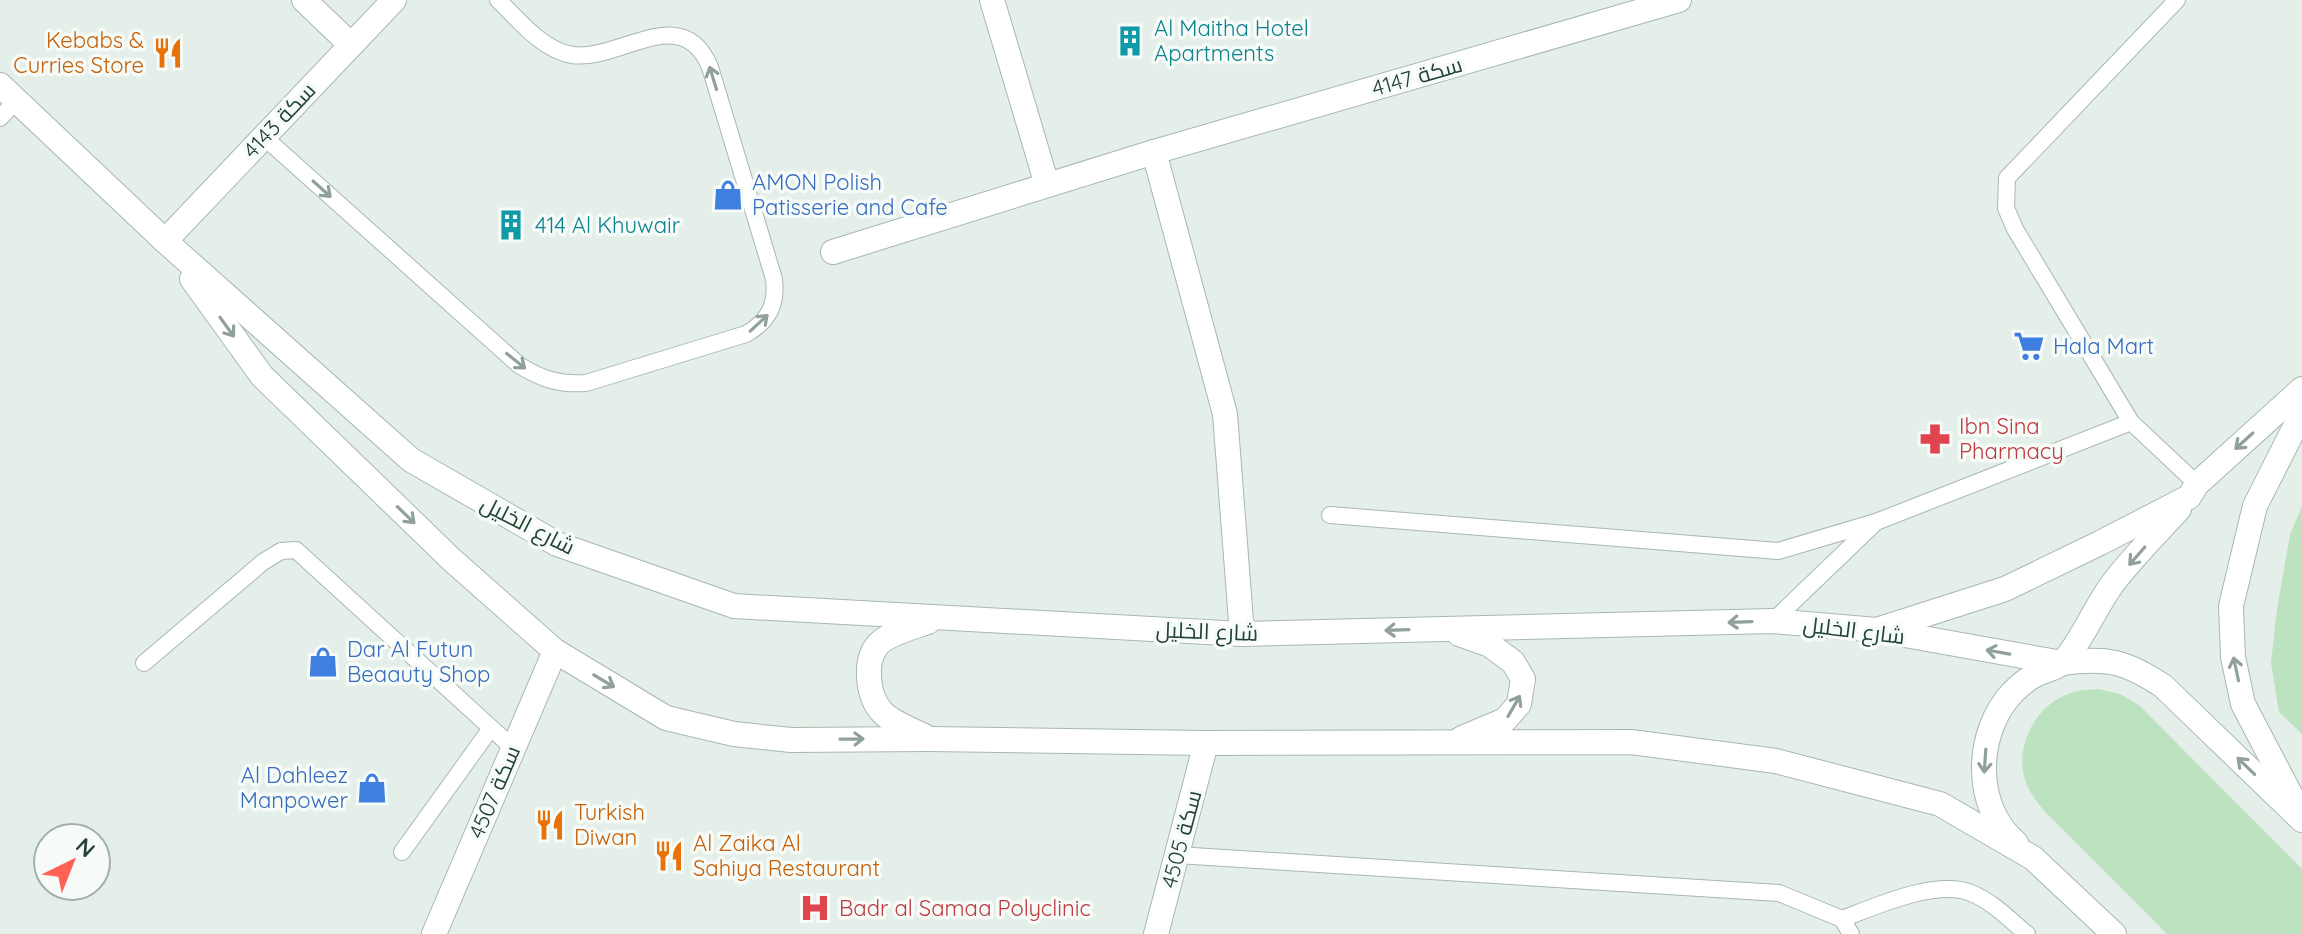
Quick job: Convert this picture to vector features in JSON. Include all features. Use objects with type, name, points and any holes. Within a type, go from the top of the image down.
[{"type":"street","points":[[304,0],[351,45]]},
{"type":"street","name":"سكة 4143","points":[[165,241],[394,0]]},
{"type":"street","points":[[992,0],[1047,185]]},
{"type":"street","name":"سكة 4147","points":[[833,252],[1154,152],[1679,0]]},
{"type":"street","name":"شارع الخليل","points":[[5,102],[411,460],[557,544],[734,606],[1242,634],[1773,621],[1877,630],[2062,663],[2092,659],[2117,662],[2141,671],[2163,686],[2302,818]]},
{"type":"street","points":[[1154,152],[1225,414],[1242,634]]},
{"type":"street","name":"شارع الخليل","points":[[165,241],[262,376],[452,560],[555,651],[666,718],[734,734],[791,740],[1631,742],[1776,761],[1940,804],[2033,858],[2114,934]]},
{"type":"street","points":[[2033,858],[2010,839],[1993,813],[1985,786],[1983,758],[1992,723],[2012,694],[2034,675],[2062,663],[2113,583],[2193,491],[2302,389]]},
{"type":"street","points":[[2302,413],[2255,506],[2231,606],[2233,657],[2243,704],[2302,818]]},
{"type":"street","points":[[1877,630],[2005,589],[2100,543],[2193,491]]},
{"type":"street","points":[[929,739],[884,715],[871,698],[869,670],[876,646],[897,633],[941,618]]},
{"type":"street","points":[[1445,629],[1490,645],[1513,662],[1523,679],[1519,704],[1505,720],[1448,743]]},
{"type":"street","name":"سكة 4507","points":[[434,934],[555,651]]},
{"type":"street","name":"سكة 4505","points":[[1156,934],[1206,743]]},
{"type":"lane","points":[[264,137],[519,365],[542,378],[569,384],[586,383],[746,334],[758,327],[773,305],[774,279],[710,67],[699,48],[675,34],[662,33],[593,55],[569,55],[547,45],[498,0]]},
{"type":"lane","points":[[2177,0],[2007,178],[2006,208],[2015,229],[2131,422],[2193,491]]},
{"type":"lane","points":[[1330,515],[1778,551],[1876,522],[2131,422]]},
{"type":"lane","points":[[1773,621],[1876,522]]},
{"type":"lane","points":[[144,663],[263,562],[281,551],[296,550],[512,747]]},
{"type":"lane","points":[[402,852],[491,728]]},
{"type":"lane","points":[[1177,855],[1779,893],[1846,926],[1885,902],[1938,889],[1968,892],[1996,907],[2027,934]]},
{"type":"green space","points":[[2302,506],[2302,734],[2279,712],[2271,663],[2290,535]]},
{"type":"green space","points":[[2098,689],[2120,694],[2139,705],[2302,869],[2302,934],[2167,934],[2046,813],[2030,791],[2024,776],[2023,754],[2028,733],[2040,714],[2056,700],[2071,693]]},
{"type":"place","name":"Al Maitha Hotel Apartments","points":[[1130,41]]},
{"type":"place","name":"Kebabs & Curries Store","points":[[168,53]]},
{"type":"place","name":"AMON Polish Patisserie and Cafe","points":[[728,195]]},
{"type":"place","name":"414 Al Khuwair","points":[[511,225]]},
{"type":"place","name":"Hala Mart","points":[[2029,346]]},
{"type":"place","name":"Ibn Sina Pharmacy","points":[[1935,439]]},
{"type":"place","name":"Dar Al Futun Beaauty Shop","points":[[323,662]]},
{"type":"place","name":"Al Dahleez Manpower","points":[[372,788]]},
{"type":"place","name":"Turkish Diwan","points":[[550,825]]},
{"type":"place","name":"Al Zaika Al Sahiya Restaurant","points":[[669,856]]},
{"type":"place","name":"Badr al Samaa Polyclinic","points":[[815,908]]}]
